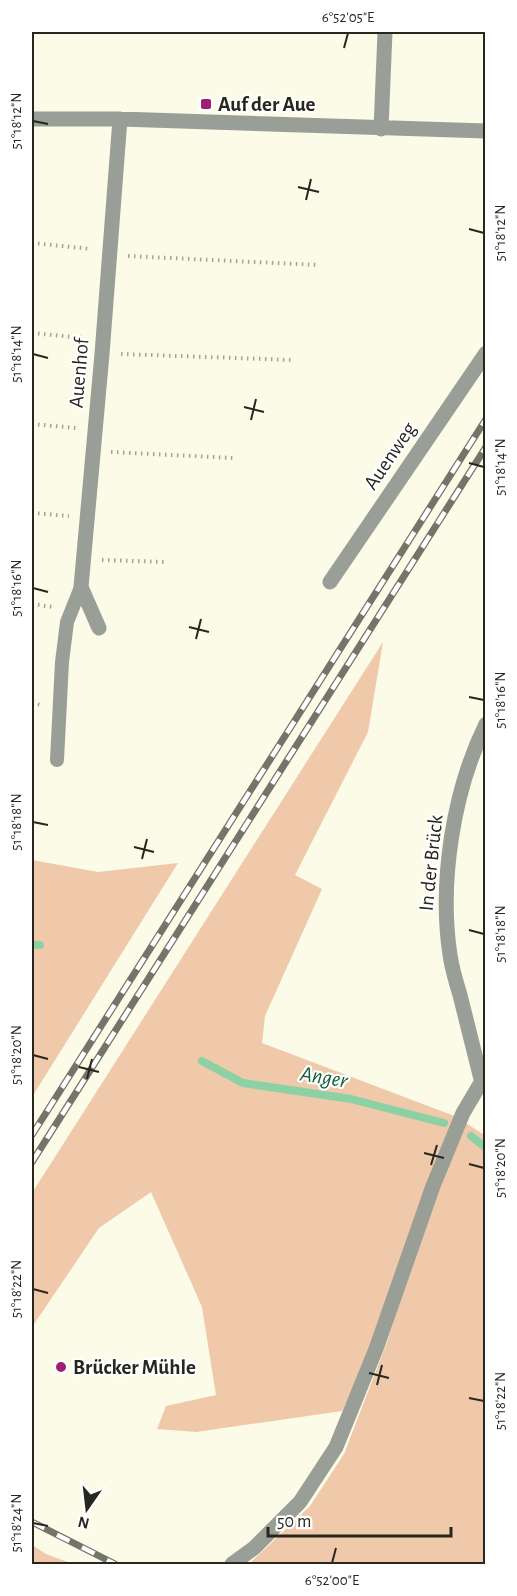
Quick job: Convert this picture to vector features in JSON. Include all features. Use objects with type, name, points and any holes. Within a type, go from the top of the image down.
[{"type":"street","points":[[381,129],[385,32]]},
{"type":"street","points":[[32,118],[486,131]]},
{"type":"street","name":"Auenhof","points":[[81,588],[103,347],[120,119]]},
{"type":"street","name":"Auenweg","points":[[330,582],[486,353]]},
{"type":"street","points":[[81,588],[99,628]]},
{"type":"street","name":"In der Brück","points":[[483,1076],[450,957],[445,911],[447,874],[460,792],[474,747],[486,724]]},
{"type":"street","points":[[232,1564],[254,1548],[300,1502],[336,1447],[376,1349],[433,1186],[483,1076]]},
{"type":"lane","points":[[57,760],[62,662],[67,622],[81,588]]},
{"type":"path","points":[[32,243],[110,253],[318,265]]},
{"type":"path","points":[[32,333],[103,347],[293,360]]},
{"type":"path","points":[[32,424],[94,430]]},
{"type":"path","points":[[93,452],[233,458]]},
{"type":"path","points":[[32,513],[87,518]]},
{"type":"path","points":[[84,559],[167,562]]},
{"type":"shaded area","points":[[383,642],[368,732],[295,875],[322,889],[265,1016],[262,1043],[457,1117],[375,1343],[342,1411],[196,1432],[157,1429],[166,1406],[216,1395],[202,1307],[151,1192],[99,1228],[32,1327],[32,1193]]},
{"type":"shaded area","points":[[32,860],[98,872],[178,863],[32,1097]]},
{"type":"shaded area","points":[[464,1122],[486,1136],[485,1564],[249,1564],[310,1506],[344,1454],[386,1345],[436,1187]]},
{"type":"shaded area","points":[[32,1545],[46,1554],[73,1564],[32,1564]]},
{"type":"waterway","name":"Anger","points":[[32,945],[40,945]]},
{"type":"waterway","name":"Anger","points":[[202,1061],[243,1083],[351,1099],[444,1123]]},
{"type":"waterway","name":"Anger","points":[[471,1136],[486,1148]]},
{"type":"railway","points":[[32,1135],[486,419]]},
{"type":"railway","points":[[32,1162],[486,447]]},
{"type":"railway","points":[[32,1522],[115,1564]]},
{"type":"place","name":"Auf der Aue","points":[[206,104]]},
{"type":"place","name":"Brücker Mühle","points":[[61,1367]]}]
